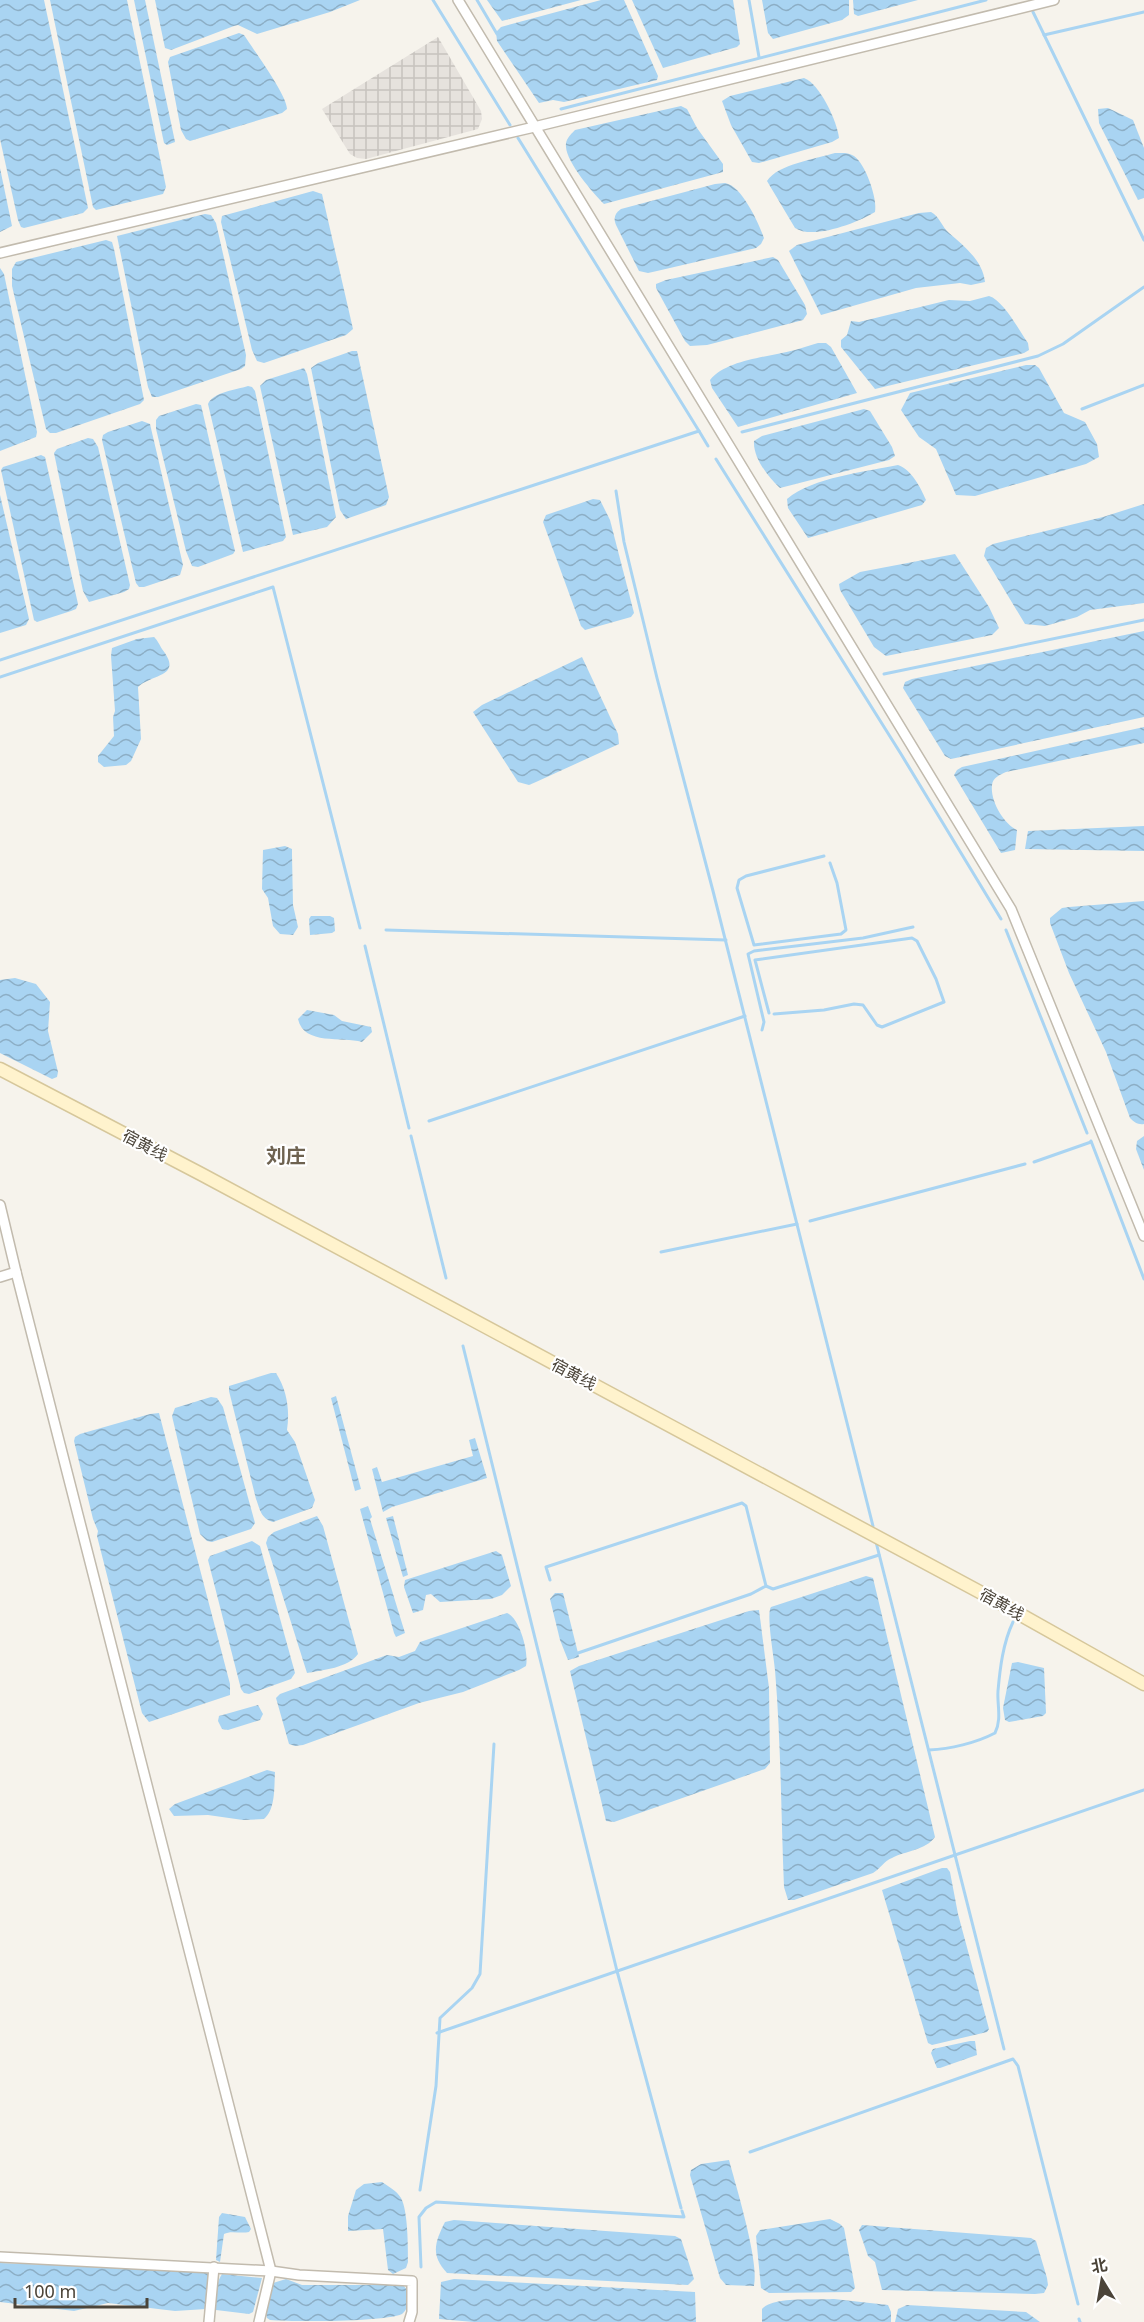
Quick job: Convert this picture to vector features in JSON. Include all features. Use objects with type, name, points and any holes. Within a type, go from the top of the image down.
[{"type":"main road","name":"宿黄线","points":[[0,1069],[221,1184],[991,1598],[1144,1684]]},
{"type":"street","points":[[458,0],[1011,909],[1144,1236]]},
{"type":"street","points":[[0,253],[1054,0]]},
{"type":"street","points":[[0,1205],[271,2271],[259,2322]]},
{"type":"street","points":[[0,1277],[16,1272]]},
{"type":"street","points":[[0,2257],[412,2281],[412,2312],[409,2322]]},
{"type":"street","points":[[209,2322],[214,2268]]},
{"type":"shaded area","points":[[438,37],[481,111],[482,119],[478,129],[366,159],[350,154],[322,109]]},
{"type":"water","points":[[0,0],[44,0],[88,208],[83,213],[24,228],[18,220],[0,139]]},
{"type":"water","points":[[50,0],[127,0],[166,187],[163,194],[96,210],[93,207]]},
{"type":"water","points":[[134,0],[145,0],[175,142],[167,145],[164,143]]},
{"type":"water","points":[[155,0],[360,0],[330,12],[257,34],[238,25],[234,26],[171,50],[165,48]]},
{"type":"water","points":[[487,0],[581,0],[502,21]]},
{"type":"water","points":[[601,0],[624,0],[658,76],[657,80],[564,102],[553,100],[539,103],[497,41],[496,32],[501,27]]},
{"type":"water","points":[[632,0],[733,0],[740,44],[737,47],[663,68]]},
{"type":"water","points":[[762,0],[849,0],[849,15],[842,20],[773,39],[768,33]]},
{"type":"water","points":[[853,0],[918,0],[858,16],[854,14]]},
{"type":"water","points":[[239,33],[244,35],[269,72],[286,102],[287,109],[282,113],[190,141],[186,139],[181,130],[168,62],[170,57]]},
{"type":"water","points":[[804,78],[822,95],[835,122],[839,138],[759,163],[752,162],[731,125],[722,101],[730,96]]},
{"type":"water","points":[[681,106],[687,109],[697,128],[723,164],[723,172],[604,204],[587,185],[567,154],[566,142],[570,136],[575,130]]},
{"type":"water","points":[[1108,108],[1133,120],[1144,148],[1144,198],[1138,200],[1099,123],[1098,109]]},
{"type":"water","points":[[835,153],[852,155],[858,160],[873,190],[875,212],[835,229],[813,232],[795,228],[767,181],[772,175],[788,166]]},
{"type":"water","points":[[0,168],[12,226],[0,232]]},
{"type":"water","points":[[725,183],[737,191],[749,206],[764,238],[761,244],[756,248],[648,273],[639,271],[616,225],[617,212],[621,209]]},
{"type":"water","points":[[313,191],[322,194],[353,329],[346,335],[264,363],[257,361],[252,350],[221,222],[222,216]]},
{"type":"water","points":[[931,212],[977,261],[985,282],[916,288],[821,315],[789,251],[797,245],[919,213]]},
{"type":"water","points":[[205,214],[211,215],[216,223],[246,355],[245,366],[158,397],[152,397],[117,236]]},
{"type":"water","points":[[106,240],[112,242],[114,249],[144,400],[140,404],[56,433],[50,433],[46,429],[12,286],[12,269],[16,262]]},
{"type":"water","points":[[773,257],[778,260],[805,305],[807,314],[803,320],[707,345],[690,346],[685,341],[656,288],[656,284]]},
{"type":"water","points":[[0,268],[4,274],[37,432],[36,437],[0,451]]},
{"type":"water","points":[[989,296],[1000,303],[1010,316],[1028,343],[1029,350],[875,389],[841,347],[841,340],[847,335],[851,321],[859,322],[949,300],[970,301]]},
{"type":"water","points":[[826,343],[831,347],[857,393],[738,427],[712,388],[710,380],[727,367],[738,363]]},
{"type":"water","points":[[357,351],[389,497],[386,505],[346,519],[340,510],[311,368],[318,363]]},
{"type":"water","points":[[1026,365],[1035,365],[1039,368],[1064,413],[1085,422],[1097,444],[1099,457],[1086,464],[975,496],[956,495],[936,449],[919,437],[901,410],[910,393]]},
{"type":"water","points":[[304,368],[336,517],[327,527],[293,535],[260,386],[266,380]]},
{"type":"water","points":[[248,386],[255,391],[286,537],[283,541],[243,552],[208,404],[220,394]]},
{"type":"water","points":[[196,404],[201,405],[235,551],[233,554],[198,567],[192,566],[186,551],[156,429],[156,420],[159,416]]},
{"type":"water","points":[[864,409],[870,411],[892,447],[895,456],[889,460],[780,488],[766,473],[756,454],[754,441],[762,436]]},
{"type":"water","points":[[142,421],[150,424],[183,565],[180,575],[139,587],[136,583],[102,440],[103,435],[108,432]]},
{"type":"water","points":[[88,438],[93,439],[98,447],[130,585],[129,589],[124,592],[89,602],[83,591],[54,453],[57,449]]},
{"type":"water","points":[[41,455],[45,457],[78,604],[76,609],[37,622],[34,620],[1,470],[3,467]]},
{"type":"water","points":[[898,465],[907,470],[918,485],[926,500],[922,505],[808,538],[788,508],[787,499],[811,485],[840,476]]},
{"type":"water","points":[[0,495],[29,619],[26,625],[0,633]]},
{"type":"water","points":[[593,499],[600,500],[610,520],[634,613],[631,617],[585,630],[581,626],[543,522],[546,515]]},
{"type":"water","points":[[1144,504],[1144,603],[1090,610],[1077,617],[1045,626],[1025,624],[984,556],[986,548],[993,544],[1103,517]]},
{"type":"water","points":[[955,554],[989,607],[999,628],[992,635],[886,656],[874,647],[840,590],[839,584],[860,572]]},
{"type":"water","points":[[1144,631],[1144,717],[951,759],[945,756],[903,688],[905,682],[912,679]]},
{"type":"water","points":[[154,637],[170,665],[164,674],[138,687],[141,739],[131,761],[126,765],[104,767],[98,762],[98,756],[114,736],[112,648],[137,639]]},
{"type":"water","points":[[582,657],[618,734],[619,744],[529,785],[518,782],[473,712],[482,705]]},
{"type":"water","points":[[1144,727],[1144,743],[1006,772],[995,778],[993,798],[1007,823],[1017,830],[1015,850],[1001,853],[954,775],[962,767]]},
{"type":"water","points":[[1144,826],[1144,851],[1025,849],[1028,831]]},
{"type":"water","points":[[285,846],[292,849],[293,905],[298,927],[293,935],[280,934],[273,926],[268,898],[262,889],[263,850]]},
{"type":"water","points":[[1144,901],[1144,1124],[1142,1124],[1130,1118],[1106,1052],[1069,973],[1050,918],[1062,908]]},
{"type":"water","points":[[311,916],[334,918],[335,931],[310,935],[309,919]]},
{"type":"water","points":[[15,978],[36,984],[50,1002],[48,1031],[58,1072],[57,1077],[52,1079],[0,1053],[0,980]]},
{"type":"water","points":[[307,1010],[334,1015],[342,1021],[371,1027],[372,1032],[362,1042],[316,1037],[302,1027],[298,1019]]},
{"type":"water","points":[[1144,1136],[1144,1170],[1136,1149],[1137,1141]]},
{"type":"water","points":[[276,1373],[283,1386],[288,1408],[287,1430],[295,1442],[315,1500],[312,1508],[273,1522],[263,1516],[256,1499],[229,1391],[229,1386]]},
{"type":"water","points":[[336,1396],[361,1489],[355,1491],[331,1398]]},
{"type":"water","points":[[211,1397],[217,1398],[223,1407],[255,1523],[251,1529],[212,1542],[207,1541],[200,1534],[172,1416],[175,1408]]},
{"type":"water","points":[[159,1413],[230,1684],[230,1695],[149,1722],[142,1713],[74,1441],[75,1437],[80,1434]]},
{"type":"water","points":[[475,1438],[487,1478],[392,1507],[383,1512],[372,1469],[377,1467],[382,1482],[473,1456],[469,1440]]},
{"type":"water","points":[[368,1506],[405,1633],[396,1637],[360,1509]]},
{"type":"water","points":[[317,1516],[323,1526],[358,1654],[354,1659],[342,1665],[307,1673],[266,1543],[268,1537],[274,1532]]},
{"type":"water","points":[[393,1516],[408,1575],[403,1577],[386,1518]]},
{"type":"water","points":[[252,1541],[260,1546],[295,1673],[291,1679],[249,1694],[244,1693],[241,1689],[208,1560],[210,1556]]},
{"type":"water","points":[[496,1551],[502,1555],[511,1586],[502,1595],[491,1599],[440,1602],[431,1594],[426,1595],[423,1610],[413,1613],[404,1587],[405,1580]]},
{"type":"water","points":[[866,1576],[873,1578],[935,1837],[921,1848],[889,1859],[873,1873],[794,1900],[788,1900],[784,1887],[779,1724],[770,1611],[771,1607]]},
{"type":"water","points":[[555,1593],[563,1593],[579,1657],[568,1660],[560,1640],[550,1599]]},
{"type":"water","points":[[759,1610],[769,1688],[770,1763],[765,1769],[614,1822],[606,1821],[570,1671],[579,1666],[749,1611]]},
{"type":"water","points":[[507,1613],[512,1616],[520,1629],[526,1653],[526,1666],[463,1692],[419,1703],[303,1745],[289,1744],[276,1698],[280,1694],[387,1655],[399,1657],[415,1651],[420,1642]]},
{"type":"water","points":[[1018,1662],[1044,1668],[1046,1713],[1043,1716],[1009,1722],[1005,1720],[1003,1708],[1012,1663]]},
{"type":"water","points":[[258,1705],[263,1714],[260,1720],[228,1730],[222,1729],[218,1721],[219,1716]]},
{"type":"water","points":[[267,1770],[275,1772],[274,1790],[271,1809],[264,1819],[243,1820],[208,1815],[174,1816],[169,1809],[175,1804]]},
{"type":"water","points":[[947,1868],[950,1872],[958,1914],[989,2029],[987,2032],[932,2045],[928,2043],[882,1890]]},
{"type":"water","points":[[975,2041],[977,2055],[937,2068],[931,2053],[933,2049]]},
{"type":"water","points":[[729,2160],[751,2243],[754,2286],[726,2285],[720,2278],[690,2175],[691,2170],[701,2164]]},
{"type":"water","points":[[382,2182],[401,2198],[406,2220],[408,2262],[406,2268],[393,2274],[388,2270],[383,2229],[348,2231],[348,2216],[356,2190],[364,2184]]},
{"type":"water","points":[[222,2213],[245,2217],[251,2229],[249,2232],[224,2234],[220,2262],[216,2260],[219,2217]]},
{"type":"water","points":[[830,2219],[844,2228],[855,2288],[851,2292],[769,2293],[761,2288],[756,2236],[760,2230]]},
{"type":"water","points":[[454,2220],[675,2236],[681,2239],[694,2279],[688,2285],[447,2273],[438,2260],[436,2248],[445,2222]]},
{"type":"water","points":[[862,2225],[1031,2238],[1036,2241],[1048,2285],[1044,2293],[1035,2294],[882,2290],[875,2262],[868,2256],[859,2230]]},
{"type":"water","points":[[0,2263],[208,2271],[211,2273],[206,2309],[175,2311],[108,2303],[74,2311],[0,2302]]},
{"type":"water","points":[[222,2274],[262,2278],[253,2312],[249,2314],[216,2310],[216,2291]]},
{"type":"water","points":[[286,2279],[302,2285],[403,2285],[407,2292],[408,2302],[402,2314],[378,2319],[270,2320],[266,2314],[273,2283]]},
{"type":"water","points":[[454,2279],[695,2292],[696,2322],[474,2322],[439,2319],[441,2282]]},
{"type":"water","points":[[796,2299],[834,2299],[888,2305],[891,2322],[762,2322],[762,2309],[776,2302]]},
{"type":"water","points":[[907,2305],[1026,2312],[1040,2322],[895,2322],[898,2309]]},
{"type":"waterway","points":[[433,0],[510,125]]},
{"type":"waterway","points":[[477,0],[497,34]]},
{"type":"waterway","points":[[749,0],[759,57]]},
{"type":"waterway","points":[[561,109],[986,0]]},
{"type":"waterway","points":[[1033,12],[1144,240]]},
{"type":"waterway","points":[[1044,35],[1144,12]]},
{"type":"waterway","points":[[0,660],[699,431],[518,138]]},
{"type":"waterway","points":[[742,432],[1038,356],[1063,344],[1144,287]]},
{"type":"waterway","points":[[1082,409],[1144,385]]},
{"type":"waterway","points":[[699,431],[708,446]]},
{"type":"waterway","points":[[716,459],[901,754],[1001,919]]},
{"type":"waterway","points":[[616,491],[624,542],[657,678],[873,1526]]},
{"type":"waterway","points":[[0,677],[273,587],[360,928]]},
{"type":"waterway","points":[[884,674],[1144,620]]},
{"type":"waterway","points":[[824,856],[746,876],[739,880],[737,888],[754,945],[841,934],[846,930],[837,883],[830,863]]},
{"type":"waterway","points":[[762,1030],[764,1022],[748,954],[754,951],[863,938],[913,927]]},
{"type":"waterway","points":[[386,930],[726,940]]},
{"type":"waterway","points":[[1006,930],[1087,1133]]},
{"type":"waterway","points":[[769,1013],[755,960],[912,938],[917,941],[936,979],[944,1002],[882,1027],[877,1025],[863,1005],[854,1004],[824,1010],[774,1014]]},
{"type":"waterway","points":[[365,946],[409,1128]]},
{"type":"waterway","points":[[429,1121],[745,1016]]},
{"type":"waterway","points":[[411,1136],[446,1278]]},
{"type":"waterway","points":[[1091,1141],[1144,1279]]},
{"type":"waterway","points":[[1034,1162],[1091,1142]]},
{"type":"waterway","points":[[810,1221],[1025,1164]]},
{"type":"waterway","points":[[661,1252],[797,1224]]},
{"type":"waterway","points":[[463,1346],[617,1971],[681,2208]]},
{"type":"waterway","points":[[550,1580],[546,1567],[742,1503],[746,1506],[766,1586],[751,1594],[578,1653]]},
{"type":"waterway","points":[[876,1542],[1004,2049]]},
{"type":"waterway","points":[[766,1586],[773,1589],[879,1555]]},
{"type":"waterway","points":[[929,1750],[963,1745],[995,1733],[999,1717],[998,1691],[1001,1665],[1013,1622]]},
{"type":"waterway","points":[[420,2190],[436,2086],[440,2018],[472,1988],[480,1974],[494,1744]]},
{"type":"waterway","points":[[437,2033],[1144,1790]]},
{"type":"waterway","points":[[750,2152],[1013,2059],[1018,2066],[1078,2304]]},
{"type":"waterway","points":[[421,2267],[419,2217],[426,2208],[436,2202],[684,2217],[682,2211]]},
{"type":"district","name":"刘庄","points":[[286,1155]]}]
